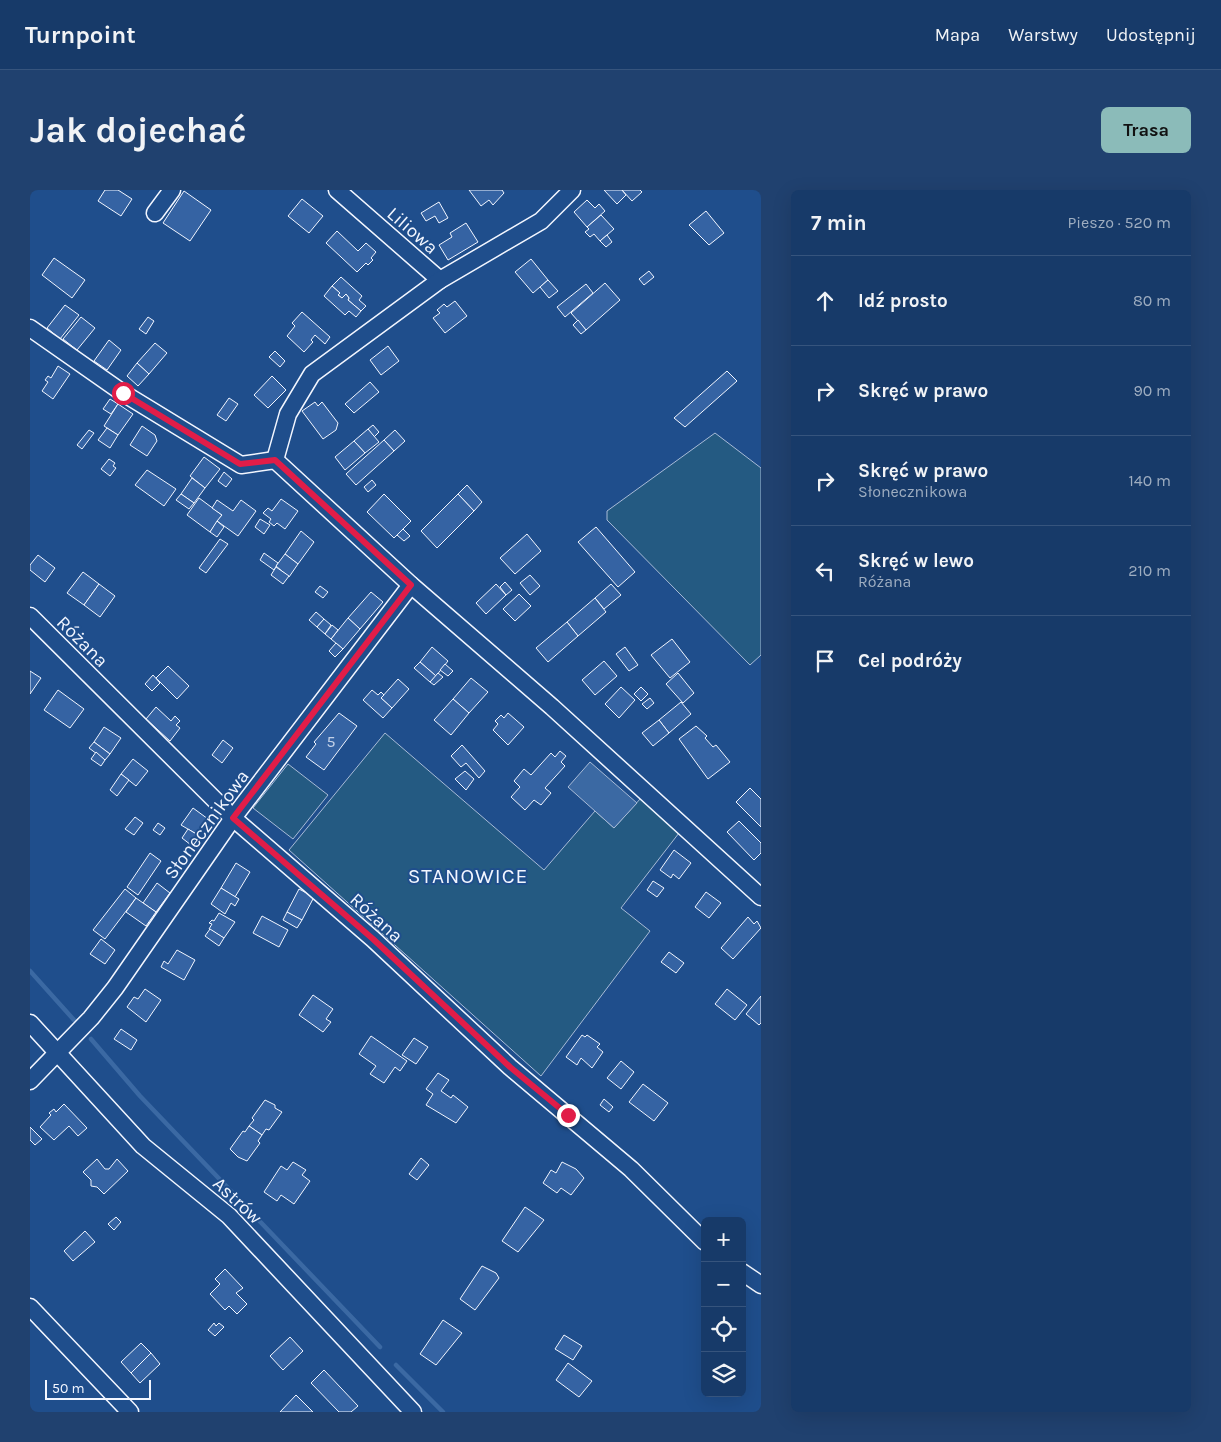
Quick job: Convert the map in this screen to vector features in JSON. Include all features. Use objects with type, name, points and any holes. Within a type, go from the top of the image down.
[{"type":"street","points":[[155,213],[172,190]]},
{"type":"street","name":"Liliowa","points":[[336,190],[440,280]]},
{"type":"street","points":[[275,460],[288,414],[312,374],[440,280],[541,220],[572,190]]},
{"type":"street","points":[[30,328],[123,393],[240,464],[275,460],[411,585],[552,707],[761,897]]},
{"type":"street","name":"Słonecznikowa","points":[[30,1081],[59,1053],[115,988],[233,818],[411,585]]},
{"type":"street","name":"Różana","points":[[30,616],[233,818],[373,939],[510,1067],[631,1169],[701,1238]]},
{"type":"street","name":"Astrów","points":[[30,1023],[143,1146],[229,1216],[413,1412]]},
{"type":"street","points":[[746,1275],[761,1285]]},
{"type":"street","points":[[30,1307],[130,1412]]},
{"type":"shaded area","points":[[715,433],[761,468],[761,655],[750,665],[607,520],[607,511]]},
{"type":"shaded area","points":[[385,733],[544,870],[595,811],[614,828],[641,798],[679,833],[621,908],[650,931],[541,1076],[289,850]]},
{"type":"shaded area","points":[[590,762],[637,803],[614,828],[568,787]]},
{"type":"shaded area","points":[[288,764],[328,795],[293,839],[253,808]]},
{"type":"building","points":[[105,190],[118,190],[132,199],[121,216],[98,201]]},
{"type":"building","points":[[469,190],[502,190],[504,193],[493,205],[489,200],[481,206]]},
{"type":"building","points":[[604,190],[622,190],[626,195],[617,204]]},
{"type":"building","points":[[622,190],[640,190],[642,192],[632,201]]},
{"type":"building","points":[[184,191],[211,210],[190,241],[163,223]]},
{"type":"building","points":[[302,199],[323,216],[309,233],[288,216]]},
{"type":"building","points":[[587,200],[595,208],[599,204],[605,211],[587,227],[574,212]]},
{"type":"building","points":[[439,202],[448,218],[439,223],[435,216],[426,221],[421,213]]},
{"type":"building","points":[[706,211],[724,233],[709,245],[689,225]]},
{"type":"building","points":[[601,215],[614,229],[600,241],[594,234],[590,237],[585,232],[589,229],[587,227]]},
{"type":"building","points":[[466,223],[478,242],[448,260],[439,245],[452,237],[450,233]]},
{"type":"building","points":[[337,231],[358,251],[366,243],[376,252],[371,258],[373,260],[368,265],[366,263],[357,272],[326,243]]},
{"type":"building","points":[[607,235],[612,242],[606,247],[600,241]]},
{"type":"building","points":[[54,258],[85,280],[72,298],[42,275]]},
{"type":"building","points":[[531,259],[548,280],[533,293],[515,272]]},
{"type":"building","points":[[649,271],[654,277],[644,285],[639,279]]},
{"type":"building","points":[[341,277],[362,296],[359,300],[366,306],[361,311],[348,300],[349,298],[346,294],[342,298],[338,295],[340,293],[332,286]]},
{"type":"building","points":[[548,280],[558,291],[549,298],[540,287]]},
{"type":"building","points":[[605,283],[620,300],[586,330],[571,313]]},
{"type":"building","points":[[586,284],[593,293],[565,317],[557,307]]},
{"type":"building","points":[[332,286],[340,293],[338,295],[342,298],[346,294],[349,298],[348,300],[361,311],[356,317],[349,311],[345,315],[324,296]]},
{"type":"building","points":[[455,301],[467,316],[445,333],[433,318],[440,313],[437,310],[444,304],[447,307]]},
{"type":"building","points":[[65,305],[79,315],[60,339],[47,328]]},
{"type":"building","points":[[302,312],[330,337],[325,344],[315,335],[311,340],[313,342],[304,352],[287,336],[295,326],[292,323]]},
{"type":"building","points":[[81,317],[95,328],[77,350],[63,339]]},
{"type":"building","points":[[148,317],[154,321],[146,334],[139,329]]},
{"type":"building","points":[[578,320],[586,330],[581,334],[573,325]]},
{"type":"building","points":[[109,340],[121,350],[107,370],[94,361]]},
{"type":"building","points":[[155,343],[167,353],[149,374],[137,363]]},
{"type":"building","points":[[388,346],[399,361],[381,375],[370,360]]},
{"type":"building","points":[[275,351],[285,361],[280,367],[269,357]]},
{"type":"building","points":[[137,363],[149,374],[138,386],[127,376]]},
{"type":"building","points":[[58,366],[70,374],[53,399],[42,391],[48,382],[45,380],[48,376],[51,378]]},
{"type":"building","points":[[727,371],[737,381],[685,427],[674,418]]},
{"type":"building","points":[[272,376],[286,390],[268,408],[254,395]]},
{"type":"building","points":[[370,382],[379,392],[354,413],[345,404]]},
{"type":"building","points":[[229,398],[238,404],[226,421],[217,415]]},
{"type":"building","points":[[110,399],[118,404],[111,414],[103,409]]},
{"type":"building","points":[[315,402],[318,406],[322,402],[338,423],[336,430],[323,439],[302,411]]},
{"type":"building","points":[[118,404],[133,414],[118,435],[104,426]]},
{"type":"building","points":[[373,425],[379,432],[374,437],[368,429]]},
{"type":"building","points":[[142,426],[155,435],[157,441],[147,456],[130,445]]},
{"type":"building","points":[[107,428],[118,435],[110,448],[98,440]]},
{"type":"building","points":[[368,429],[379,442],[365,453],[354,441]]},
{"type":"building","points":[[89,430],[94,433],[82,449],[77,445]]},
{"type":"building","points":[[395,430],[405,441],[394,451],[384,440]]},
{"type":"building","points":[[384,440],[394,451],[356,485],[346,474]]},
{"type":"building","points":[[354,441],[365,453],[345,470],[335,457]]},
{"type":"building","points":[[204,457],[220,469],[205,488],[190,476]]},
{"type":"building","points":[[109,459],[115,463],[113,466],[116,468],[110,476],[101,469]]},
{"type":"building","points":[[147,470],[176,489],[164,506],[135,485]]},
{"type":"building","points":[[224,472],[232,479],[226,487],[218,481]]},
{"type":"building","points":[[192,478],[205,488],[194,503],[181,494]]},
{"type":"building","points":[[372,480],[376,485],[368,492],[364,487]]},
{"type":"building","points":[[467,485],[482,502],[474,511],[458,494]]},
{"type":"building","points":[[181,494],[194,503],[189,509],[176,500]]},
{"type":"building","points":[[384,494],[411,521],[394,538],[367,512]]},
{"type":"building","points":[[458,494],[474,511],[437,548],[421,531]]},
{"type":"building","points":[[199,498],[222,515],[210,532],[187,515]]},
{"type":"building","points":[[281,499],[298,511],[285,529],[277,523],[274,526],[269,522],[271,519],[263,513],[268,508],[272,511]]},
{"type":"building","points":[[217,500],[233,511],[241,500],[256,511],[238,536],[217,521],[222,515],[212,508]]},
{"type":"building","points":[[260,519],[270,525],[264,534],[255,527]]},
{"type":"building","points":[[217,521],[224,527],[217,537],[210,532]]},
{"type":"building","points":[[596,527],[635,572],[618,587],[578,542]]},
{"type":"building","points":[[403,529],[410,536],[404,541],[397,535]]},
{"type":"building","points":[[301,531],[314,542],[298,564],[285,554]]},
{"type":"building","points":[[527,534],[541,551],[515,574],[500,558]]},
{"type":"building","points":[[220,539],[228,544],[206,573],[199,568]]},
{"type":"building","points":[[264,553],[278,563],[274,570],[260,560]]},
{"type":"building","points":[[285,554],[298,564],[289,577],[276,566]]},
{"type":"building","points":[[38,555],[55,568],[45,582],[30,570],[30,565]]},
{"type":"building","points":[[276,567],[289,576],[283,584],[271,575]]},
{"type":"building","points":[[83,572],[99,584],[84,605],[67,593]]},
{"type":"building","points":[[530,575],[540,586],[530,595],[520,583]]},
{"type":"building","points":[[505,582],[512,590],[506,595],[500,587]]},
{"type":"building","points":[[99,584],[115,596],[100,617],[84,605]]},
{"type":"building","points":[[496,584],[506,595],[486,614],[476,603]]},
{"type":"building","points":[[611,584],[621,595],[604,609],[595,598]]},
{"type":"building","points":[[320,586],[328,592],[323,598],[315,592]]},
{"type":"building","points":[[371,592],[383,602],[360,629],[348,618]]},
{"type":"building","points":[[519,594],[531,606],[515,621],[503,609]]},
{"type":"building","points":[[595,598],[606,612],[578,636],[567,622]]},
{"type":"building","points":[[316,612],[324,619],[317,627],[309,620]]},
{"type":"building","points":[[348,618],[360,629],[343,649],[331,639]]},
{"type":"building","points":[[324,619],[331,625],[325,634],[317,627]]},
{"type":"building","points":[[567,622],[578,636],[548,662],[536,648]]},
{"type":"building","points":[[332,625],[338,630],[331,639],[325,634]]},
{"type":"building","points":[[672,639],[690,662],[670,678],[651,655]]},
{"type":"building","points":[[336,643],[343,649],[335,657],[329,651]]},
{"type":"building","points":[[432,647],[448,661],[436,676],[420,662]]},
{"type":"building","points":[[625,647],[638,665],[629,671],[616,654]]},
{"type":"building","points":[[604,661],[617,676],[595,695],[582,680]]},
{"type":"building","points":[[420,662],[436,676],[430,682],[414,668]]},
{"type":"building","points":[[445,664],[453,671],[448,676],[440,670]]},
{"type":"building","points":[[168,666],[189,686],[177,699],[156,678]]},
{"type":"building","points":[[30,671],[41,678],[30,694]]},
{"type":"building","points":[[438,673],[443,677],[434,685],[430,682]]},
{"type":"building","points":[[678,673],[694,693],[683,703],[666,684]]},
{"type":"building","points":[[153,675],[160,683],[152,691],[145,684]]},
{"type":"building","points":[[471,678],[488,692],[469,713],[453,699]]},
{"type":"building","points":[[398,679],[409,689],[392,708],[381,698]]},
{"type":"building","points":[[621,687],[635,700],[619,718],[605,704]]},
{"type":"building","points":[[641,687],[648,694],[641,701],[634,694]]},
{"type":"building","points":[[58,690],[84,709],[70,728],[44,710]]},
{"type":"building","points":[[372,690],[378,695],[381,692],[384,695],[381,698],[392,708],[383,718],[363,700]]},
{"type":"building","points":[[650,698],[654,703],[647,709],[642,704]]},
{"type":"building","points":[[453,699],[469,713],[451,735],[434,720]]},
{"type":"building","points":[[681,702],[691,714],[669,733],[659,720]]},
{"type":"building","points":[[156,707],[171,721],[175,716],[180,721],[176,725],[180,728],[170,741],[146,719]]},
{"type":"building","points":[[339,713],[357,726],[324,770],[306,757],[316,744],[314,742]]},
{"type":"building","points":[[508,713],[524,727],[508,745],[493,730],[498,724],[495,721],[501,715],[504,718]]},
{"type":"building","points":[[659,720],[669,733],[653,746],[642,733]]},
{"type":"building","points":[[696,726],[707,736],[705,738],[713,747],[716,745],[730,762],[708,779],[679,739]]},
{"type":"building","points":[[104,727],[121,738],[110,754],[94,742]]},
{"type":"building","points":[[223,740],[233,748],[222,763],[212,755]]},
{"type":"building","points":[[94,742],[110,754],[105,760],[89,748]]},
{"type":"building","points":[[462,745],[485,771],[479,778],[466,763],[461,767],[451,756]]},
{"type":"building","points":[[560,751],[566,756],[561,762],[565,766],[545,788],[551,793],[541,805],[534,800],[525,810],[511,797],[520,787],[514,781],[524,769],[531,775],[551,753],[555,757]]},
{"type":"building","points":[[96,752],[105,760],[101,766],[91,759]]},
{"type":"building","points":[[133,759],[148,771],[136,786],[121,774]]},
{"type":"building","points":[[465,771],[474,779],[466,790],[455,779]]},
{"type":"building","points":[[121,774],[129,780],[117,796],[110,790]]},
{"type":"building","points":[[750,788],[761,799],[761,827],[736,802]]},
{"type":"building","points":[[193,808],[208,819],[198,835],[181,825]]},
{"type":"building","points":[[135,817],[143,823],[134,835],[125,829]]},
{"type":"building","points":[[739,821],[761,843],[761,853],[754,860],[727,832]]},
{"type":"building","points":[[158,823],[165,828],[160,835],[153,830]]},
{"type":"building","points":[[188,829],[198,835],[191,845],[182,838]]},
{"type":"building","points":[[674,850],[691,863],[679,879],[673,874],[671,878],[660,870]]},
{"type":"building","points":[[150,853],[161,861],[138,895],[127,887]]},
{"type":"building","points":[[236,863],[250,872],[235,897],[221,888]]},
{"type":"building","points":[[653,881],[664,888],[657,897],[647,890]]},
{"type":"building","points":[[157,883],[170,893],[156,912],[143,903]]},
{"type":"building","points":[[221,888],[239,899],[235,906],[231,903],[225,914],[211,904]]},
{"type":"building","points":[[125,889],[136,898],[105,939],[93,930]]},
{"type":"building","points":[[299,889],[314,897],[302,920],[287,912]]},
{"type":"building","points":[[706,892],[721,903],[709,918],[695,907]]},
{"type":"building","points":[[136,898],[156,912],[146,926],[126,912]]},
{"type":"building","points":[[287,912],[302,920],[297,928],[283,920]]},
{"type":"building","points":[[219,913],[235,922],[224,938],[209,929],[212,924],[209,923],[212,920],[214,921]]},
{"type":"building","points":[[262,916],[288,930],[279,947],[253,933]]},
{"type":"building","points":[[748,917],[754,924],[757,921],[761,928],[733,959],[721,948]]},
{"type":"building","points":[[210,929],[224,938],[219,946],[205,936]]},
{"type":"building","points":[[101,939],[115,950],[105,964],[90,954]]},
{"type":"building","points":[[177,950],[195,960],[184,980],[161,967],[164,961],[168,964]]},
{"type":"building","points":[[669,952],[684,963],[676,973],[661,962]]},
{"type":"building","points":[[145,989],[161,1000],[146,1022],[127,1007],[134,997],[138,999]]},
{"type":"building","points":[[727,989],[747,1005],[735,1020],[715,1004]]},
{"type":"building","points":[[313,995],[333,1009],[326,1019],[331,1022],[323,1032],[299,1015]]},
{"type":"building","points":[[761,996],[761,1023],[759,1025],[746,1014]]},
{"type":"building","points":[[121,1029],[137,1040],[131,1050],[114,1039]]},
{"type":"building","points":[[582,1035],[585,1037],[587,1035],[600,1044],[597,1047],[603,1052],[592,1068],[581,1058],[577,1065],[566,1057]]},
{"type":"building","points":[[371,1036],[407,1061],[400,1071],[395,1067],[384,1083],[370,1074],[376,1066],[359,1054]]},
{"type":"building","points":[[414,1038],[428,1047],[416,1064],[402,1055]]},
{"type":"building","points":[[621,1061],[634,1072],[621,1089],[607,1078]]},
{"type":"building","points":[[438,1073],[449,1080],[441,1091],[451,1098],[453,1095],[468,1107],[456,1123],[426,1105],[433,1094],[426,1089]]},
{"type":"building","points":[[643,1084],[668,1103],[654,1121],[629,1102]]},
{"type":"building","points":[[604,1099],[613,1107],[609,1112],[600,1105]]},
{"type":"building","points":[[265,1100],[275,1105],[275,1108],[282,1112],[269,1130],[266,1129],[262,1135],[249,1126],[254,1120],[252,1118]]},
{"type":"building","points":[[64,1104],[87,1128],[78,1136],[69,1126],[54,1140],[40,1127],[51,1115],[49,1113],[54,1109],[56,1112]]},
{"type":"building","points":[[249,1126],[262,1135],[258,1141],[260,1143],[247,1161],[238,1157],[230,1149]]},
{"type":"building","points":[[30,1127],[42,1139],[35,1145],[30,1140]]},
{"type":"building","points":[[421,1158],[429,1165],[417,1180],[409,1174]]},
{"type":"building","points":[[97,1159],[105,1169],[109,1169],[117,1159],[128,1171],[104,1194],[97,1187],[91,1186],[91,1180],[83,1172]]},
{"type":"building","points":[[293,1162],[306,1170],[302,1175],[310,1181],[294,1204],[281,1195],[277,1201],[264,1192],[281,1166],[287,1170]]},
{"type":"building","points":[[562,1162],[576,1169],[584,1178],[571,1195],[561,1188],[557,1193],[543,1183],[551,1170],[556,1173]]},
{"type":"building","points":[[525,1207],[544,1220],[518,1252],[502,1241]]},
{"type":"building","points":[[116,1217],[121,1222],[114,1230],[108,1224]]},
{"type":"building","points":[[85,1231],[95,1242],[73,1261],[64,1251]]},
{"type":"building","points":[[482,1266],[496,1273],[499,1278],[475,1310],[460,1299]]},
{"type":"building","points":[[225,1269],[243,1288],[236,1293],[247,1304],[237,1314],[229,1306],[225,1310],[210,1294],[220,1284],[215,1279]]},
{"type":"building","points":[[443,1320],[462,1333],[436,1365],[420,1354]]},
{"type":"building","points":[[214,1323],[216,1326],[219,1323],[224,1327],[215,1336],[208,1330]]},
{"type":"building","points":[[564,1335],[582,1346],[573,1360],[555,1349]]},
{"type":"building","points":[[290,1337],[303,1351],[283,1370],[270,1356]]},
{"type":"building","points":[[141,1343],[151,1353],[131,1373],[121,1362]]},
{"type":"building","points":[[151,1353],[160,1364],[140,1383],[131,1373]]},
{"type":"building","points":[[568,1363],[592,1381],[579,1397],[556,1380]]},
{"type":"building","points":[[324,1370],[358,1406],[351,1412],[339,1412],[311,1383]]},
{"type":"building","points":[[296,1395],[313,1412],[280,1412]]},
{"type":"waterway","points":[[30,971],[74,1020]]},
{"type":"waterway","points":[[91,1039],[140,1096],[380,1347]]},
{"type":"waterway","points":[[396,1365],[443,1412]]},
{"type":"district","name":"STANOWICE","points":[[468,876]]},
{"type":"route","points":[[123,393],[240,464],[275,460],[411,585],[233,818],[373,939],[510,1067],[568,1115]]}]
